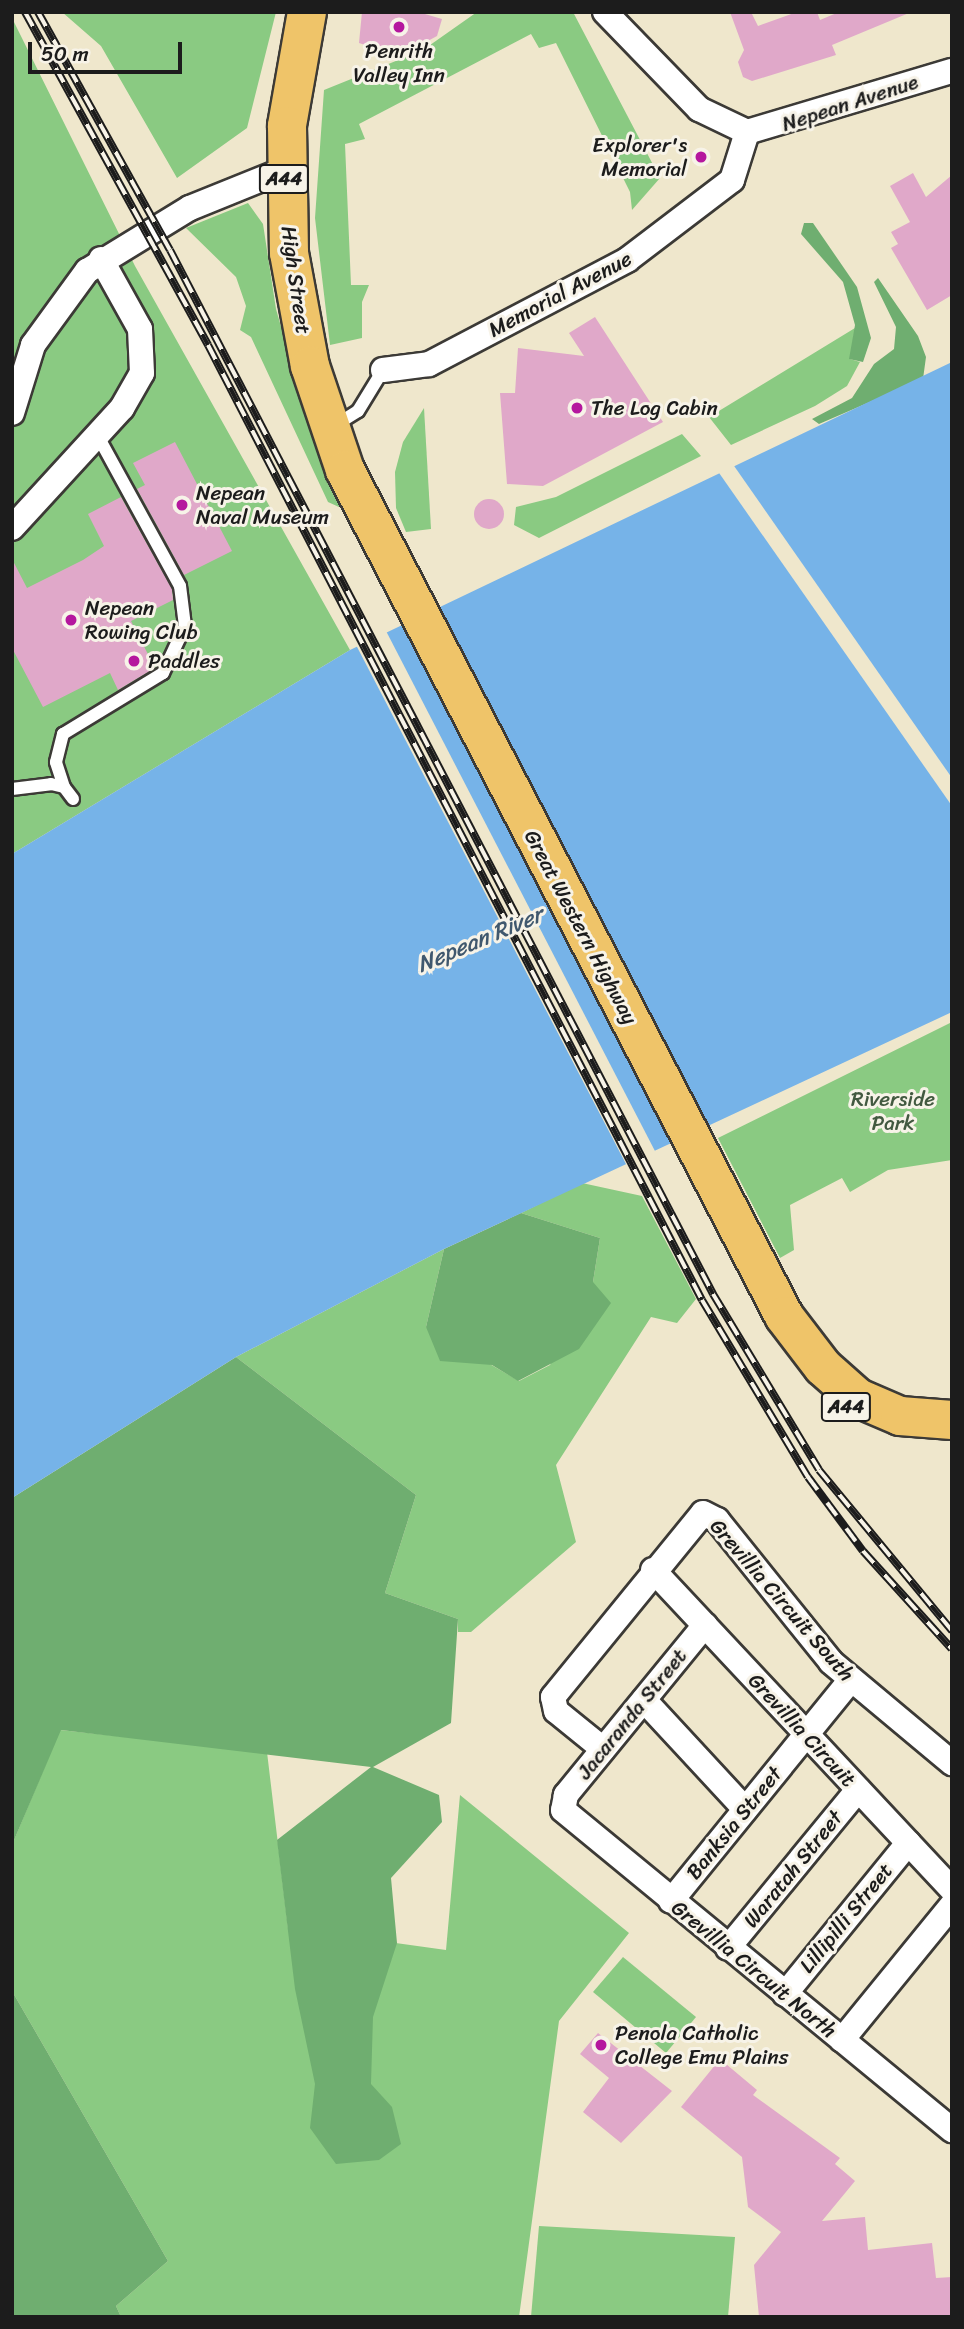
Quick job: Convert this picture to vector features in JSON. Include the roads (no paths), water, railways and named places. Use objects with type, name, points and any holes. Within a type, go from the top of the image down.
[{"type":"highway","name":"High Street","points":[[307,12],[284,170],[298,312],[329,428],[378,537]]},
{"type":"highway","name":"Great Western Highway","points":[[378,537],[784,1316],[823,1367],[858,1398],[900,1416],[952,1420]]},
{"type":"highway","name":"Great Western Highway","points":[[784,1316],[785,1332],[802,1359],[842,1404],[906,1435],[952,1442]]},
{"type":"street","points":[[605,12],[699,109],[747,132]]},
{"type":"street","name":"Nepean Avenue","points":[[747,132],[952,71]]},
{"type":"street","name":"Memorial Avenue","points":[[383,370],[429,364],[627,260],[732,180],[747,132]]},
{"type":"street","points":[[12,413],[23,369],[45,322],[102,259],[236,184],[284,170]]},
{"type":"street","points":[[12,528],[98,436],[130,397],[145,360],[140,329],[102,259]]},
{"type":"street","name":"Grevillia Circuit South","points":[[653,1570],[695,1516],[709,1515],[850,1681],[952,1763]]},
{"type":"street","points":[[603,1749],[556,1711],[553,1697],[653,1570]]},
{"type":"street","name":"Grevillia Circuit","points":[[653,1570],[952,1889]]},
{"type":"street","name":"Jacaranda Street","points":[[561,1805],[603,1749],[705,1625]]},
{"type":"street","name":"Banksia Street","points":[[671,1900],[850,1681]]},
{"type":"street","points":[[643,1700],[746,1809]]},
{"type":"street","name":"Waratah Street","points":[[729,1948],[858,1790]]},
{"type":"street","name":"Grevillia Circuit North","points":[[561,1805],[671,1900],[952,2130]]},
{"type":"street","name":"Lillipilli Street","points":[[785,1994],[908,1843]]},
{"type":"street","points":[[842,2040],[952,1905]]},
{"type":"lane","points":[[329,428],[358,411],[383,370]]},
{"type":"lane","points":[[72,799],[64,787],[56,762],[69,727],[163,673],[185,626],[180,586],[98,436]]},
{"type":"lane","points":[[12,789],[64,787]]},
{"type":"water","name":"Nepean River","points":[[952,362],[952,1012],[444,1249],[236,1357],[12,1498],[12,854],[350,650]]},
{"type":"railway","points":[[25,12],[208,345],[702,1300],[808,1477],[863,1551],[952,1649]]},
{"type":"railway","points":[[38,12],[170,250],[713,1294],[819,1470],[952,1631]]},
{"type":"place","name":"Penrith Valley Inn","points":[[399,27]]},
{"type":"place","name":"Explorer's Memorial","points":[[701,157]]},
{"type":"place","name":"The Log Cabin","points":[[577,408]]},
{"type":"place","name":"Nepean Naval Museum","points":[[182,505]]},
{"type":"place","name":"Nepean Rowing Club","points":[[71,620]]},
{"type":"place","name":"Paddles","points":[[134,661]]},
{"type":"place","name":"Penola Catholic College Emu Plains","points":[[601,2045]]},
{"type":"park label","name":"Riverside Park","points":[[893,1111]]}]
